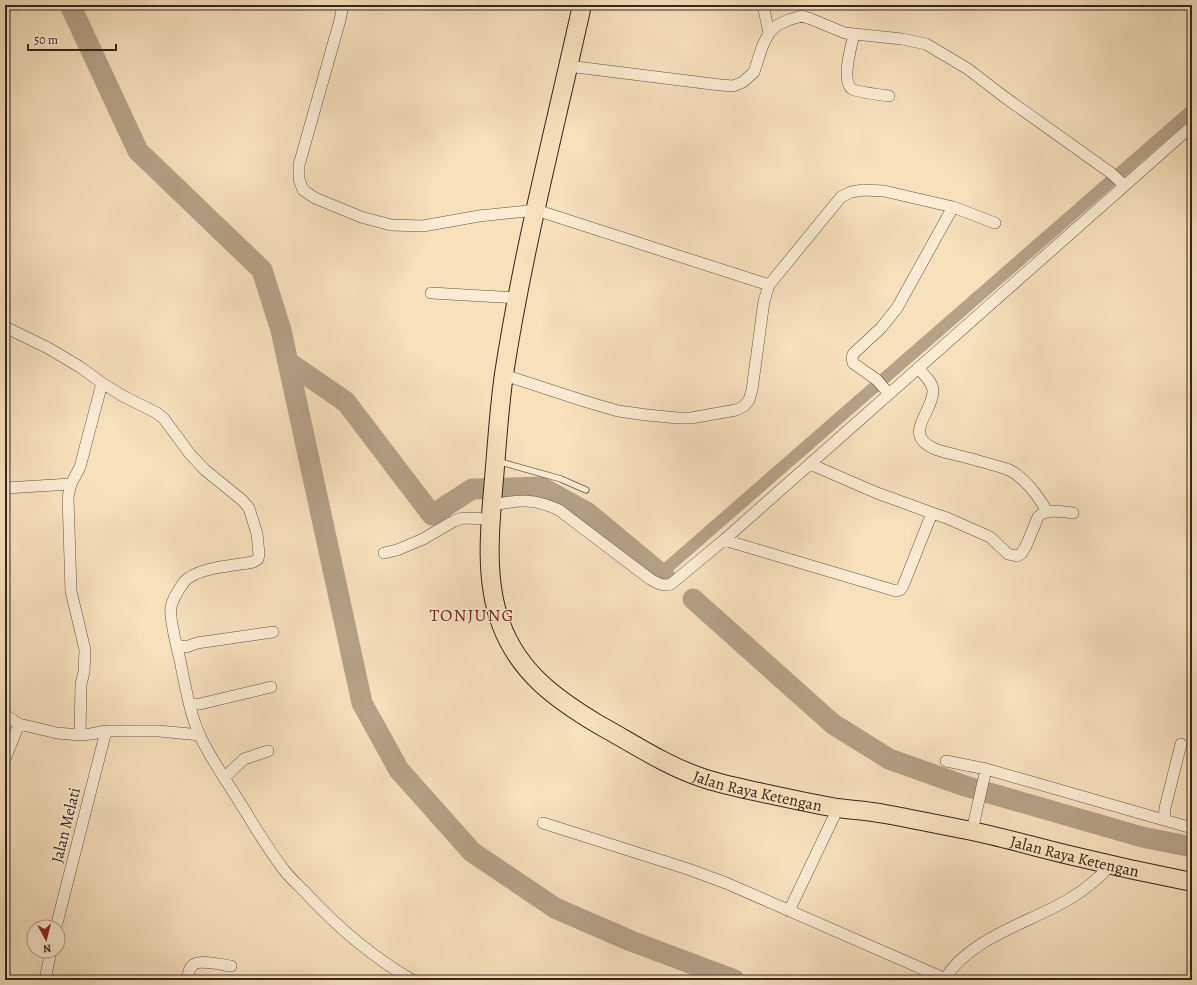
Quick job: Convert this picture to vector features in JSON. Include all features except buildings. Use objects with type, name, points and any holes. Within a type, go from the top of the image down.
[{"type":"highway","name":"Jalan Raya Ketengan","points":[[582,5],[518,298],[504,376],[495,467],[490,556],[492,586],[500,622],[511,648],[519,660],[541,684],[560,700],[589,719],[670,764],[722,784],[838,808],[884,814],[972,831],[1111,865],[1192,882]]},
{"type":"street","points":[[343,5],[299,165],[299,179],[304,190],[315,198],[361,217],[391,225],[423,226],[479,216],[536,210],[769,285]]},
{"type":"street","points":[[763,5],[769,33]]},
{"type":"street","points":[[568,66],[720,86],[733,86],[743,82],[754,72],[762,47],[769,33],[776,26],[788,20],[802,16],[845,33],[902,39],[926,44],[932,47],[968,69],[1003,96],[1111,173],[1123,184]]},
{"type":"street","points":[[854,34],[846,76],[847,83],[853,90],[889,96]]},
{"type":"street","points":[[384,553],[397,550],[423,540],[454,521],[492,507],[516,501],[531,501],[545,503],[559,510],[650,579],[660,585],[667,586],[724,540],[888,392],[918,368],[1123,184],[1192,126]]},
{"type":"street","points":[[504,376],[602,406],[646,415],[691,418],[736,410],[744,406],[749,400],[752,390],[764,301],[769,285],[841,197],[851,192],[863,190],[884,191],[953,207],[995,223]]},
{"type":"street","points":[[888,392],[877,380],[853,363],[853,354],[882,328],[897,308],[953,207]]},
{"type":"street","points":[[431,293],[518,298]]},
{"type":"street","points":[[5,327],[48,348],[80,367],[123,396],[158,413],[190,454],[205,470],[242,500],[249,508],[257,534],[259,554],[256,561],[197,573],[184,582],[176,595],[171,608],[181,646],[200,703],[200,735],[229,774],[259,832],[284,870],[327,917],[362,947],[412,980]]},
{"type":"street","points":[[918,368],[932,385],[933,391],[931,400],[920,424],[919,434],[923,441],[935,449],[1007,468],[1016,473],[1037,496],[1047,511]]},
{"type":"street","points":[[80,735],[81,684],[84,672],[85,650],[71,591],[68,502],[71,484],[80,467],[102,383]]},
{"type":"street","points":[[810,464],[877,493],[932,514],[947,518],[990,537],[1008,554],[1017,556],[1022,554],[1041,513],[1047,511],[1073,513]]},
{"type":"street","points":[[5,488],[71,484]]},
{"type":"street","points":[[724,540],[896,591],[900,590],[903,586],[932,514]]},
{"type":"street","points":[[181,646],[273,632]]},
{"type":"street","points":[[200,703],[271,687]]},
{"type":"street","points":[[5,715],[19,724],[57,733],[80,735],[106,731],[159,731],[200,735]]},
{"type":"street","points":[[5,759],[19,724]]},
{"type":"street","name":"Jalan Melati","points":[[58,919],[106,731]]},
{"type":"street","points":[[1164,820],[1165,808],[1180,744]]},
{"type":"street","points":[[229,774],[244,759],[268,751]]},
{"type":"street","points":[[946,761],[986,769],[1192,828]]},
{"type":"street","points":[[972,831],[986,769]]},
{"type":"street","points":[[789,911],[838,808]]},
{"type":"street","points":[[543,823],[688,869],[726,883],[946,980],[961,959],[972,950],[1071,898],[1101,876],[1111,865]]},
{"type":"street","points":[[45,980],[49,959]]},
{"type":"street","points":[[188,980],[189,971],[193,965],[199,961],[231,966]]},
{"type":"lane","points":[[495,467],[561,479],[586,490]]},
{"type":"waterway","points":[[70,5],[138,151],[262,270],[281,330],[362,703],[399,770],[472,852],[555,908],[631,941],[735,980]]},
{"type":"waterway","points":[[660,574],[1192,110]]},
{"type":"waterway","points":[[288,362],[346,402],[432,515],[472,489],[541,487],[588,513],[665,577]]},
{"type":"waterway","points":[[693,599],[833,724],[889,759],[965,786],[1142,837],[1192,847]]},
{"type":"district","name":"TONJUNG","points":[[472,615]]}]
